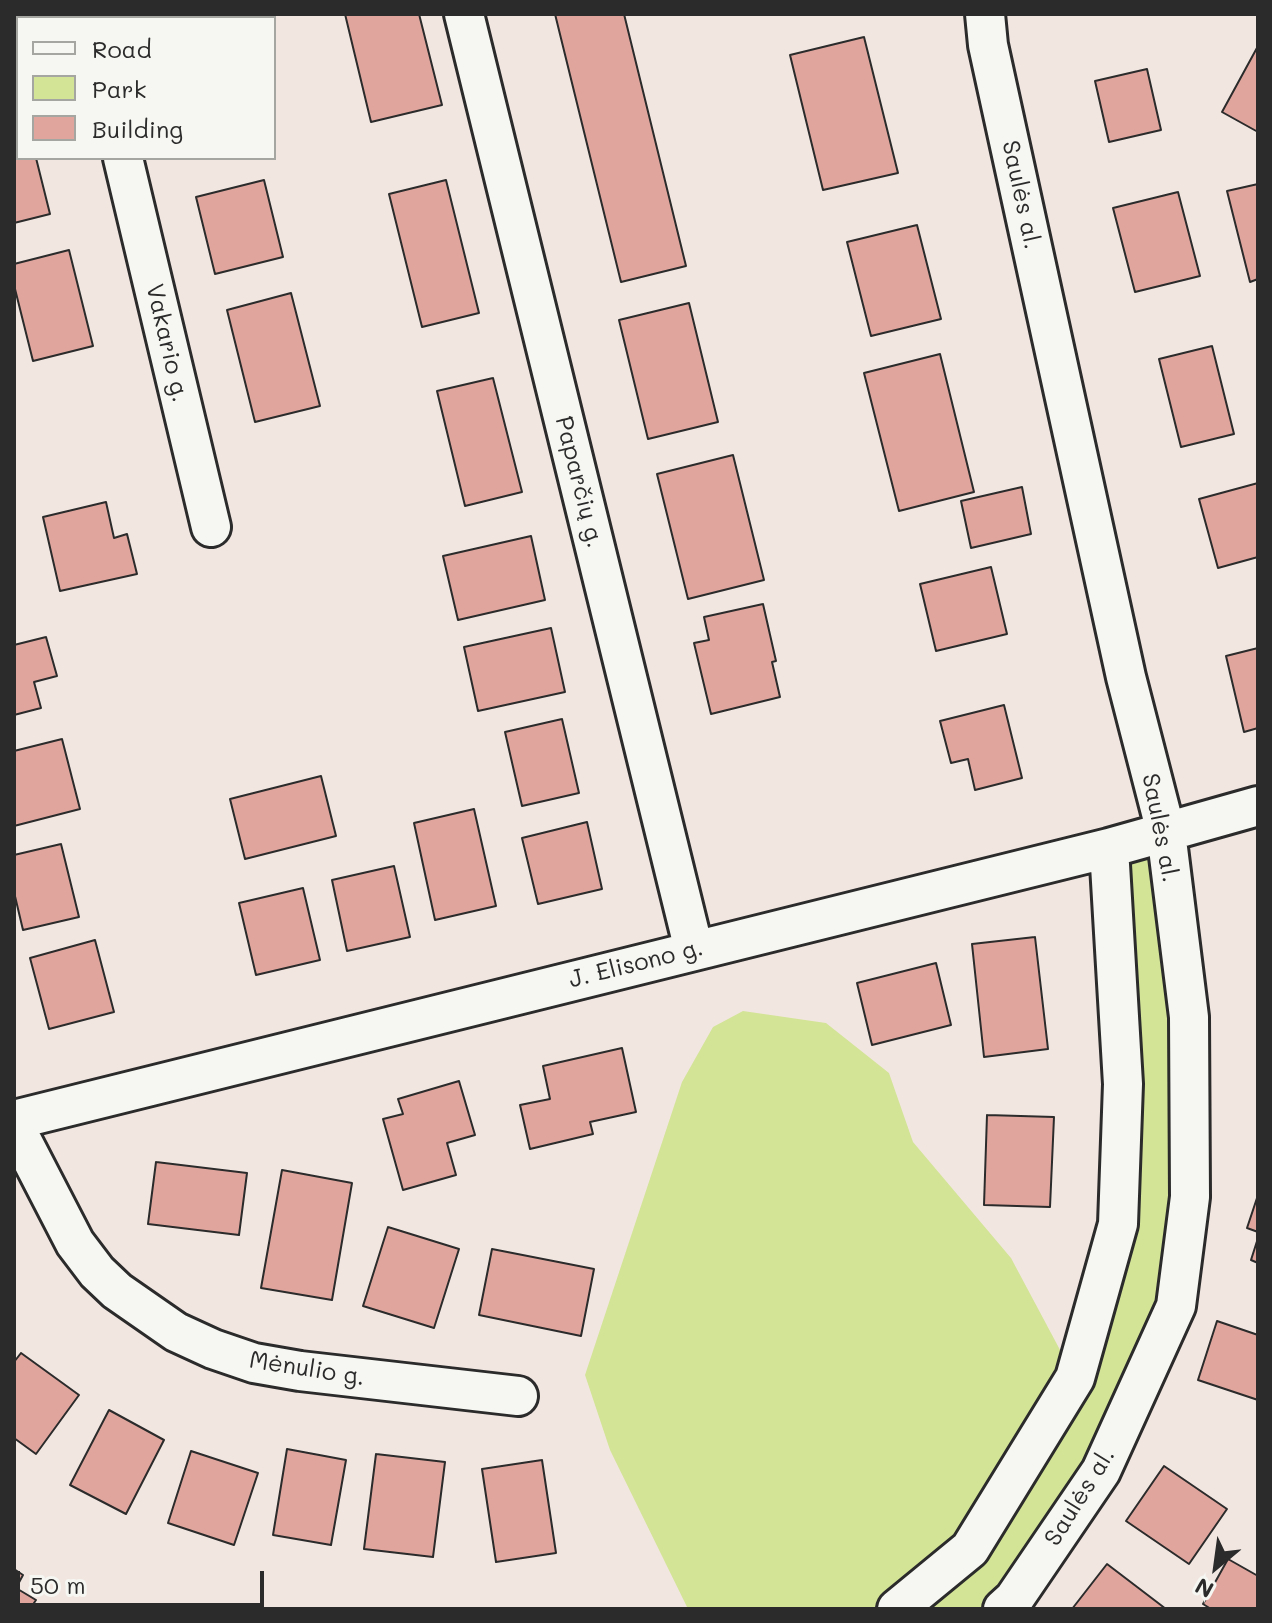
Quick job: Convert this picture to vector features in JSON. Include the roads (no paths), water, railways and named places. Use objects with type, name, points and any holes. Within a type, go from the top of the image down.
[{"type":"street","name":"Paparčių g.","points":[[464,14],[694,950]]},
{"type":"street","name":"Saulės al.","points":[[985,14],[988,45],[1126,677],[1166,832],[1189,1017],[1190,1197],[1176,1306],[1101,1471],[1014,1599],[1003,1609]]},
{"type":"street","name":"Vakario g.","points":[[123,160],[211,527]]},
{"type":"street","name":"J. Elisono g.","points":[[14,1122],[1109,848],[1258,806]]},
{"type":"street","points":[[897,1609],[970,1549],[1075,1378],[1118,1224],[1123,1084],[1109,848]]},
{"type":"street","name":"Mėnulio g.","points":[[14,1122],[75,1243],[97,1272],[130,1301],[176,1332],[254,1363],[518,1396]]}]
